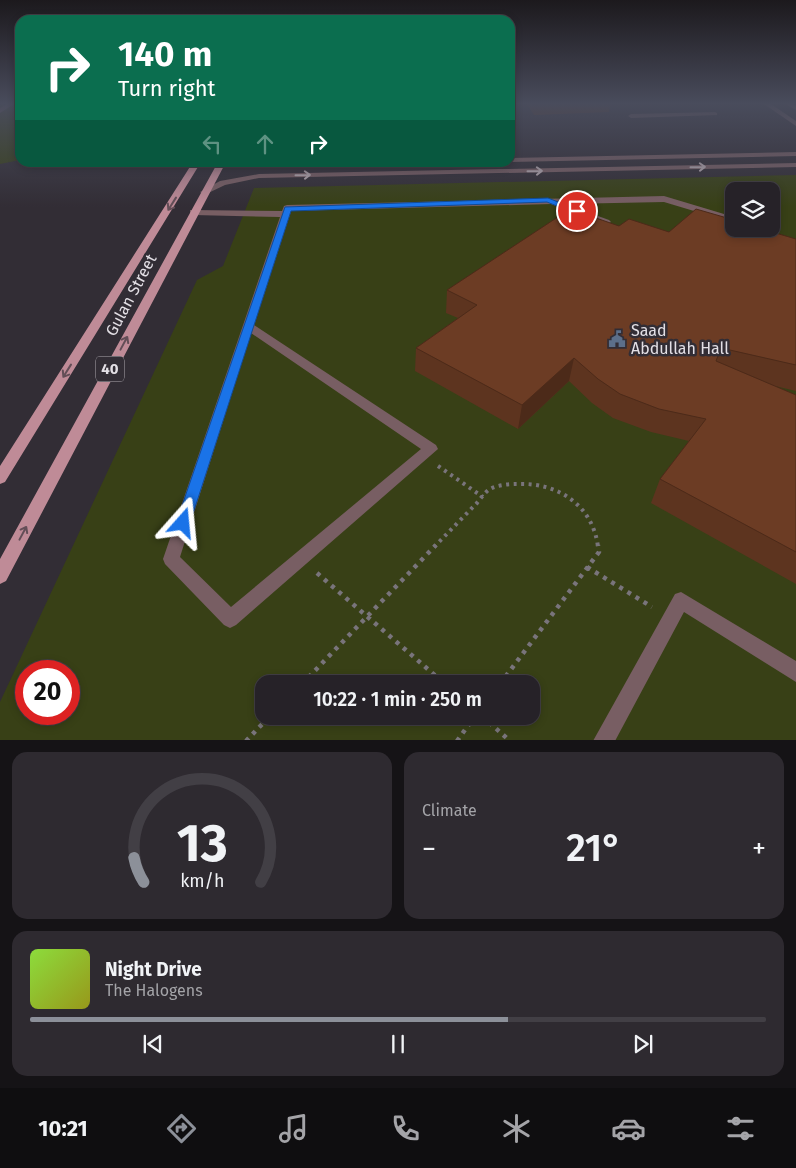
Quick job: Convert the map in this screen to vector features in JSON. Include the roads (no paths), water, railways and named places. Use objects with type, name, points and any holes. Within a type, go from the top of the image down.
[{"type":"main road","name":"Gulan Street","points":[[0,478],[194,167]]},
{"type":"main road","name":"Gulan Street","points":[[0,576],[193,212],[219,167]]},
{"type":"street","points":[[515,160],[796,154]]},
{"type":"street","points":[[204,192],[235,180],[272,176],[796,165]]},
{"type":"street","points":[[267,167],[260,170],[261,173],[272,176]]},
{"type":"street","points":[[248,326],[431,449],[230,619],[171,559],[285,214],[287,208],[548,200],[664,199],[725,217]]},
{"type":"street","points":[[548,200],[606,222]]},
{"type":"street","points":[[193,212],[285,214]]},
{"type":"street","points":[[603,740],[668,619],[681,600],[796,672]]},
{"type":"place","name":"Saad Abdullah Hall","points":[[617,339]]}]
